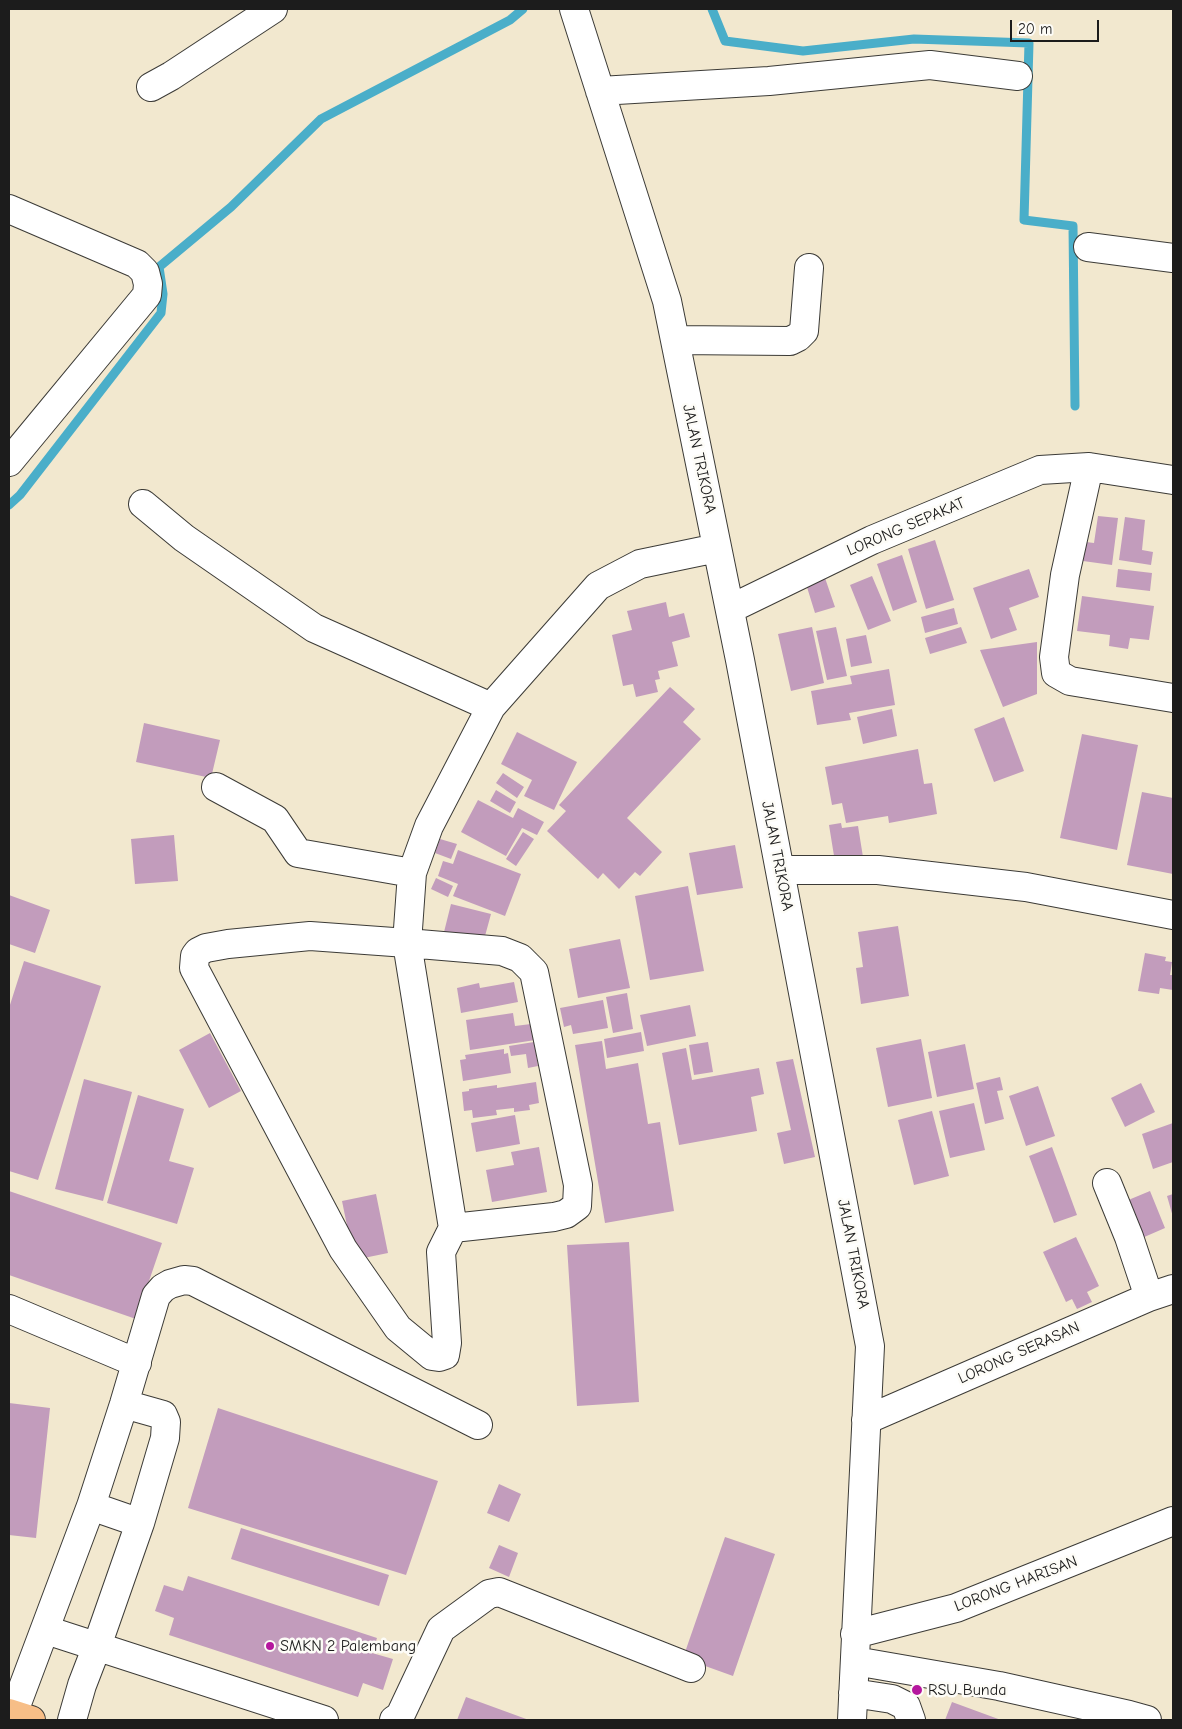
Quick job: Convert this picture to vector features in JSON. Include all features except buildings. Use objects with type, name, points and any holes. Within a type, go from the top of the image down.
[{"type":"street","points":[[151,88],[273,9]]},
{"type":"street","name":"JALAN TRIKORA","points":[[574,9],[667,301],[730,609],[870,1346],[852,1720]]},
{"type":"street","points":[[600,91],[769,81],[930,65],[1018,76]]},
{"type":"street","points":[[9,209],[137,264],[145,272],[148,284],[147,295],[9,462]]},
{"type":"street","points":[[1088,247],[1173,258]]},
{"type":"street","points":[[675,340],[790,341],[798,338],[804,332],[809,268]]},
{"type":"street","points":[[1089,467],[1064,575],[1054,656],[1056,673],[1070,681],[1173,698]]},
{"type":"street","name":"LORONG SEPAKAT","points":[[730,609],[872,540],[1040,470],[1089,467],[1173,480]]},
{"type":"street","points":[[143,504],[184,538],[314,628],[491,707]]},
{"type":"street","points":[[453,1228],[566,1214],[577,1206],[578,1185],[534,972],[520,958],[502,950],[407,943],[310,936],[228,944],[206,948],[195,956],[194,968],[343,1249],[398,1328],[432,1356],[438,1357],[445,1354],[447,1343],[441,1252],[453,1228],[407,943],[412,873],[429,826],[491,707],[598,586],[640,564],[717,548]]},
{"type":"street","points":[[216,787],[275,819],[298,853],[412,873]]},
{"type":"street","points":[[780,870],[878,870],[898,872],[1026,887],[1173,915]]},
{"type":"street","points":[[1107,1183],[1129,1237],[1161,1293]]},
{"type":"street","points":[[18,1716],[46,1630],[91,1506],[156,1296],[163,1288],[184,1280],[193,1281],[478,1425]]},
{"type":"street","name":"LORONG SERASAN","points":[[866,1420],[1161,1293]]},
{"type":"street","points":[[9,1309],[136,1363]]},
{"type":"street","points":[[72,1720],[82,1685],[140,1523],[165,1438],[166,1422],[163,1415],[124,1404]]},
{"type":"street","points":[[91,1506],[140,1523]]},
{"type":"street","name":"LORONG HARISAN","points":[[855,1634],[956,1608],[1173,1521]]},
{"type":"street","points":[[394,1720],[400,1716],[441,1629],[489,1594],[499,1592],[691,1668]]},
{"type":"street","points":[[46,1630],[324,1720]]},
{"type":"street","points":[[855,1661],[999,1686],[1147,1720]]},
{"type":"street","points":[[853,1693],[892,1699],[906,1706],[911,1720]]},
{"type":"waterway","points":[[9,505],[20,495],[161,313],[163,294],[159,267],[231,207],[321,119],[510,20],[523,9]]},
{"type":"waterway","points":[[712,9],[725,41],[803,51],[914,39],[1029,43],[1024,220],[1073,226],[1075,406]]},
{"type":"place","name":"SMKN 2 Palembang","points":[[270,1646]]},
{"type":"place","name":"RSU Bunda","points":[[917,1690]]}]
